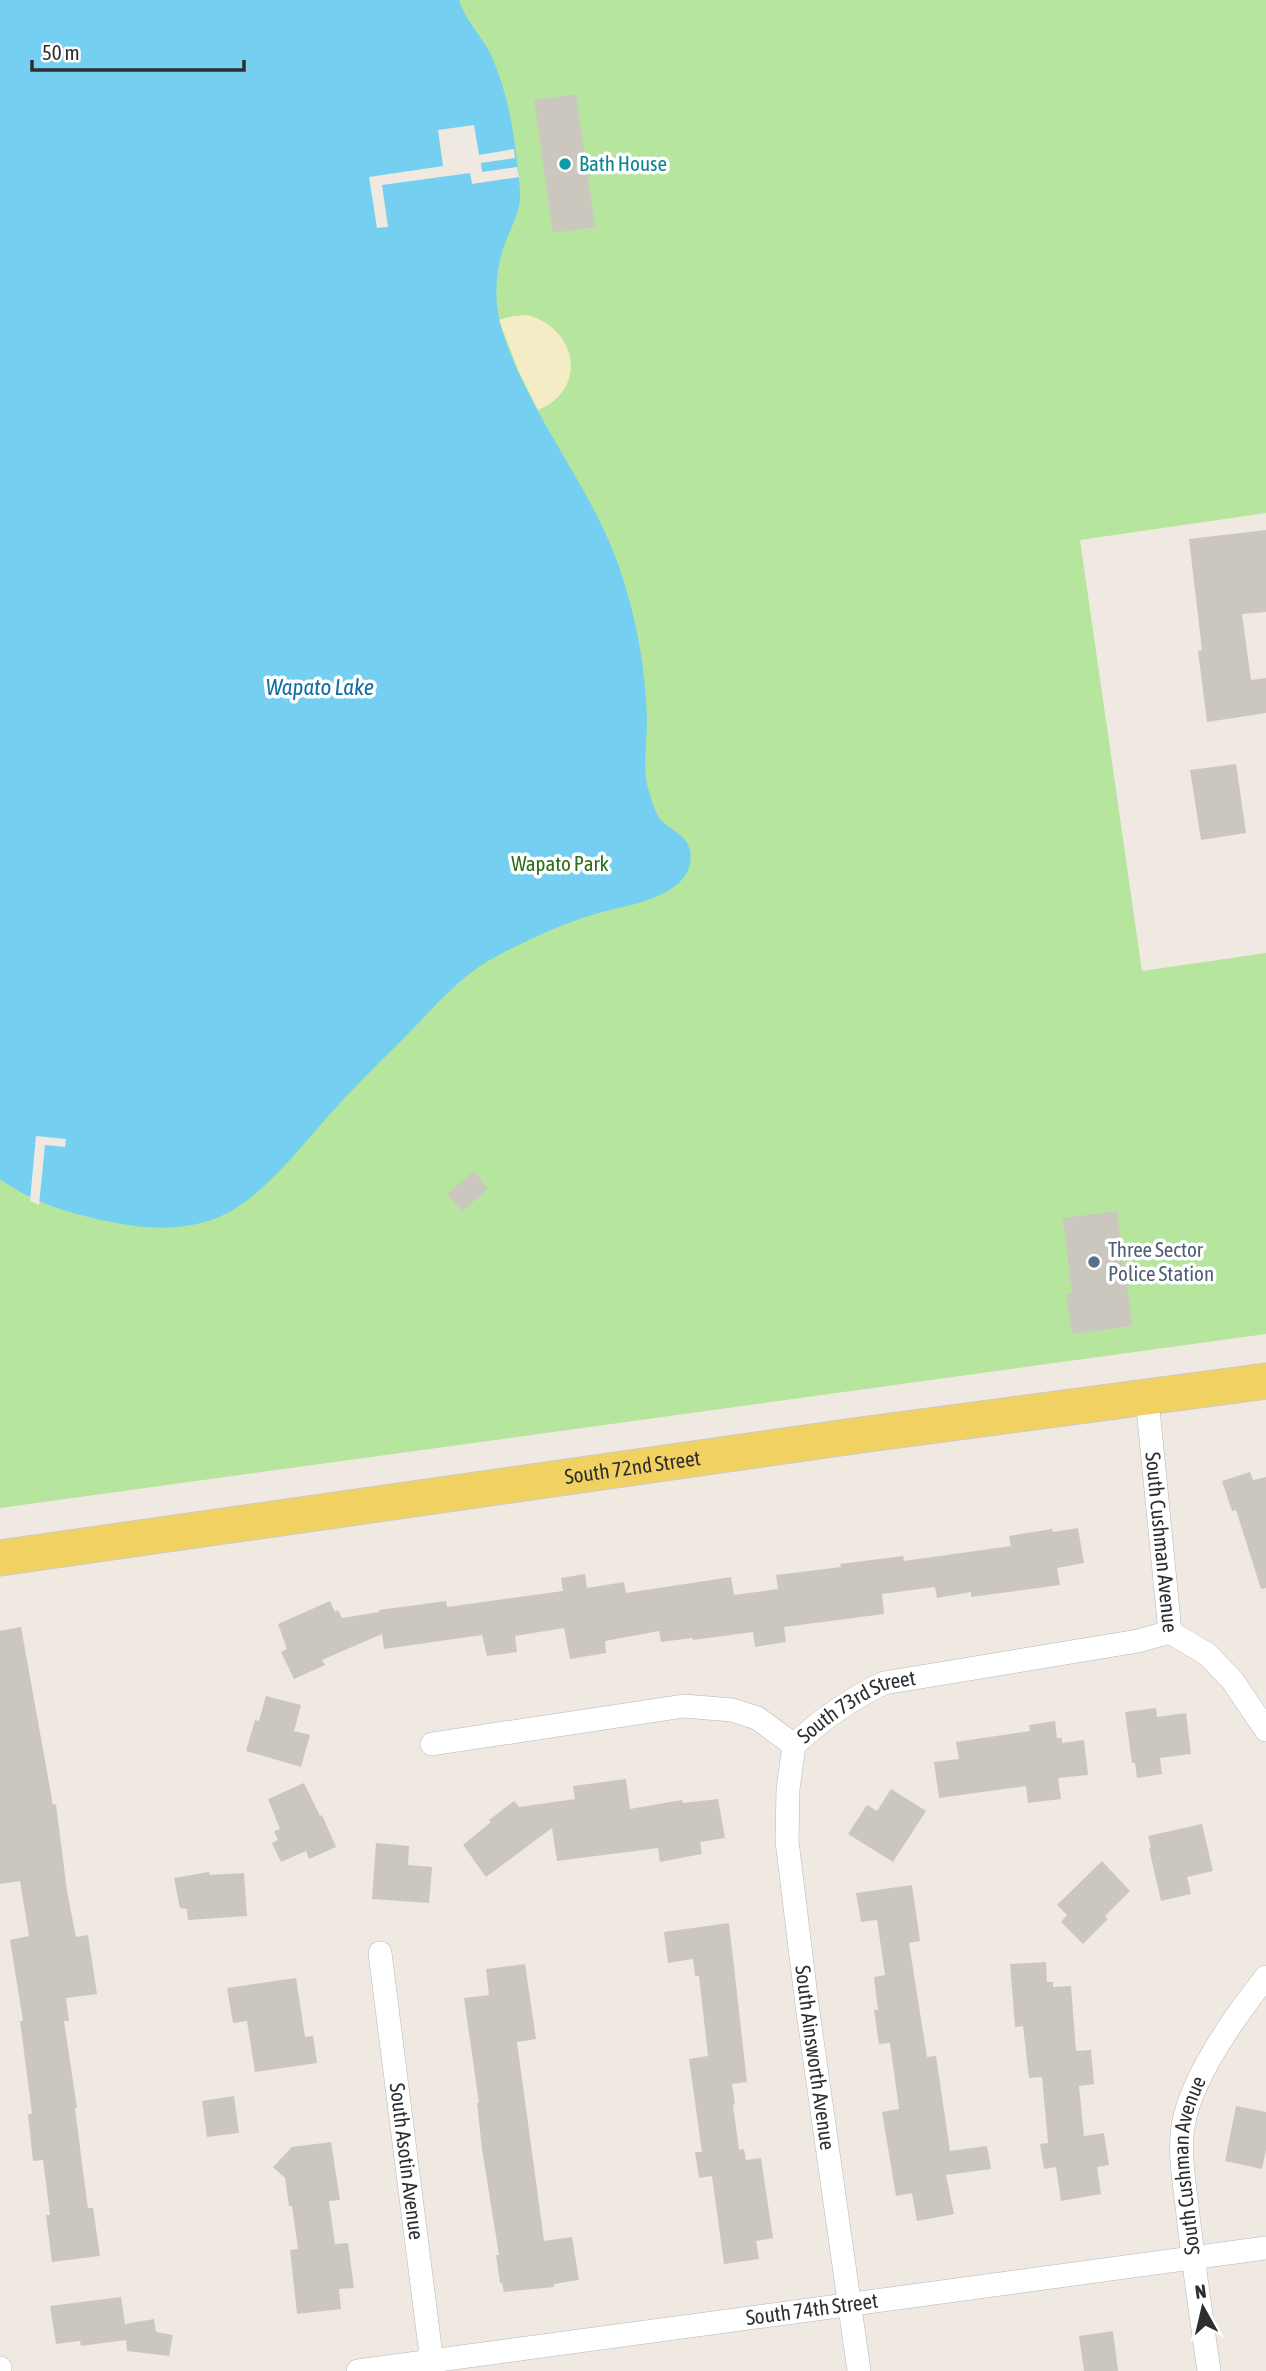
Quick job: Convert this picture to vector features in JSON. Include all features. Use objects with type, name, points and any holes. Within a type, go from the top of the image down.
[{"type":"main road","name":"South 72nd Street","points":[[0,1558],[861,1435],[1266,1381]]},
{"type":"street","name":"South Cushman Avenue","points":[[1147,1398],[1170,1632],[1207,1654],[1232,1680],[1266,1730]]},
{"type":"street","name":"South 73rd Street","points":[[432,1744],[684,1706],[732,1710],[757,1718],[794,1745],[851,1699],[884,1683],[1138,1641],[1170,1632]]},
{"type":"street","name":"South Ainsworth Avenue","points":[[794,1745],[788,1789],[787,1841],[807,2005],[859,2371]]},
{"type":"street","name":"South Asotin Avenue","points":[[380,1953],[432,2367]]},
{"type":"street","name":"South Cushman Avenue","points":[[1209,2371],[1192,2259],[1183,2168],[1183,2126],[1193,2096],[1231,2022],[1266,1977]]},
{"type":"street","name":"South 74th Street","points":[[358,2371],[432,2367],[851,2303],[1266,2248]]},
{"type":"green space","name":"Wapato Park","points":[[0,0],[1266,0],[1266,513],[1080,540],[1142,971],[1266,953],[1266,1334],[0,1508]]},
{"type":"sand","points":[[527,315],[544,322],[557,333],[566,345],[570,360],[570,375],[565,389],[554,401],[538,410],[518,370],[499,320]]},
{"type":"water","name":"Wapato Lake","points":[[0,0],[459,0],[497,69],[511,120],[516,156],[519,205],[502,252],[497,276],[500,324],[531,399],[582,488],[613,550],[629,599],[640,651],[645,686],[645,766],[649,792],[659,817],[684,839],[690,849],[690,864],[686,874],[665,893],[555,928],[495,957],[471,972],[354,1088],[262,1188],[219,1217],[191,1225],[163,1228],[92,1218],[38,1200],[0,1179]]},
{"type":"pier","points":[[474,125],[479,155],[514,149],[515,158],[481,163],[482,172],[517,167],[519,177],[472,184],[470,173],[382,185],[388,227],[377,228],[369,177],[443,166],[438,130]]},
{"type":"pier","points":[[36,1136],[66,1139],[65,1147],[45,1145],[39,1205],[30,1201]]},
{"type":"building","name":"Bath House","points":[[576,94],[595,227],[553,233],[534,100]]},
{"type":"building","points":[[1266,530],[1266,612],[1242,614],[1251,680],[1266,678],[1266,713],[1207,722],[1189,539]]},
{"type":"building","points":[[1236,764],[1246,833],[1201,840],[1190,770]]},
{"type":"building","points":[[474,1171],[488,1189],[462,1211],[447,1194]]},
{"type":"building","points":[[1117,1211],[1132,1326],[1072,1334],[1066,1294],[1072,1293],[1063,1218]]},
{"type":"building","points":[[1250,1472],[1253,1480],[1266,1477],[1266,1588],[1261,1589],[1236,1510],[1232,1511],[1222,1481]]},
{"type":"building","points":[[1078,1528],[1084,1563],[1057,1568],[1060,1585],[971,1597],[971,1592],[937,1598],[935,1587],[882,1594],[884,1614],[784,1627],[786,1642],[755,1647],[753,1632],[661,1642],[659,1631],[605,1641],[606,1653],[570,1659],[564,1628],[515,1636],[517,1652],[487,1656],[482,1635],[384,1649],[382,1634],[322,1660],[325,1665],[294,1679],[281,1652],[287,1649],[278,1624],[330,1601],[335,1612],[338,1610],[342,1618],[446,1601],[447,1607],[563,1591],[561,1578],[585,1574],[587,1588],[624,1582],[626,1593],[731,1577],[734,1595],[778,1589],[776,1575],[903,1556],[904,1561],[1011,1546],[1009,1536]]},
{"type":"building","points":[[21,1627],[53,1805],[56,1804],[76,1937],[88,1935],[97,1994],[66,1998],[69,2021],[64,2021],[88,2208],[93,2208],[100,2256],[52,2262],[46,2215],[50,2215],[43,2160],[33,2161],[28,2114],[32,2114],[20,2021],[23,2021],[10,1940],[29,1936],[20,1881],[0,1884],[0,1631]]},
{"type":"building","points":[[266,1696],[301,1705],[294,1731],[310,1735],[301,1767],[246,1751],[255,1720],[259,1721]]},
{"type":"building","points":[[1156,1708],[1157,1717],[1186,1713],[1191,1754],[1160,1758],[1162,1774],[1137,1778],[1135,1763],[1132,1763],[1125,1712]]},
{"type":"building","points":[[1055,1721],[1057,1738],[1062,1738],[1062,1743],[1084,1740],[1088,1775],[1058,1778],[1061,1799],[1028,1803],[1026,1786],[939,1798],[934,1762],[959,1759],[956,1742],[1030,1731],[1029,1725]]},
{"type":"building","points":[[626,1779],[630,1809],[682,1800],[683,1803],[718,1799],[725,1838],[700,1842],[702,1854],[660,1862],[658,1848],[557,1861],[552,1828],[486,1877],[463,1845],[514,1801],[519,1807],[575,1799],[573,1786]]},
{"type":"building","points":[[304,1783],[336,1847],[309,1859],[306,1851],[281,1862],[272,1843],[278,1840],[274,1831],[280,1829],[268,1799]]},
{"type":"building","points":[[891,1789],[926,1811],[893,1862],[848,1834],[867,1805],[877,1811]]},
{"type":"building","points":[[1202,1824],[1213,1871],[1187,1877],[1191,1894],[1161,1901],[1148,1836]]},
{"type":"building","points":[[376,1843],[409,1846],[408,1865],[432,1867],[429,1903],[372,1899]]},
{"type":"building","points":[[1102,1861],[1130,1891],[1105,1916],[1108,1919],[1083,1944],[1061,1922],[1067,1915],[1057,1905]]},
{"type":"building","points":[[209,1872],[210,1875],[244,1873],[247,1916],[188,1920],[187,1909],[180,1908],[174,1878]]},
{"type":"building","points":[[912,1885],[920,1941],[909,1943],[927,2057],[936,2056],[950,2151],[987,2146],[991,2169],[946,2175],[954,2214],[917,2221],[912,2193],[896,2196],[882,2112],[899,2109],[890,2043],[879,2044],[874,2010],[878,2010],[874,1977],[885,1975],[877,1920],[861,1922],[856,1893]]},
{"type":"building","points":[[729,1923],[747,2082],[732,2084],[739,2150],[744,2149],[746,2160],[761,2158],[773,2238],[756,2241],[759,2259],[724,2264],[712,2176],[699,2178],[695,2152],[702,2152],[689,2059],[708,2056],[699,1976],[695,1976],[693,1959],[668,1963],[664,1932]]},
{"type":"building","points":[[1046,1962],[1047,1982],[1053,1982],[1053,1987],[1071,1986],[1076,2051],[1091,2050],[1094,2084],[1079,2086],[1084,2136],[1104,2133],[1109,2165],[1097,2167],[1101,2194],[1061,2201],[1056,2167],[1044,2169],[1040,2144],[1048,2143],[1042,2077],[1029,2078],[1023,2026],[1015,2027],[1010,1964]]},
{"type":"building","points":[[525,1964],[536,2039],[517,2042],[544,2241],[572,2237],[579,2280],[554,2284],[554,2287],[504,2292],[496,2255],[499,2255],[482,2149],[479,2103],[464,1998],[489,1995],[486,1969]]},
{"type":"building","points":[[296,1978],[305,2037],[313,2036],[317,2063],[255,2072],[247,2021],[233,2023],[227,1988]]},
{"type":"building","points":[[234,2096],[239,2133],[207,2137],[202,2101]]},
{"type":"building","points":[[1236,2106],[1266,2112],[1266,2150],[1262,2169],[1225,2161]]},
{"type":"building","points":[[331,2142],[340,2200],[329,2201],[335,2244],[348,2243],[354,2288],[339,2289],[341,2309],[297,2314],[290,2250],[298,2249],[292,2206],[289,2206],[285,2178],[273,2167],[292,2147]]},
{"type":"building","points":[[121,2297],[125,2324],[154,2319],[156,2332],[173,2335],[169,2356],[127,2351],[126,2340],[81,2346],[80,2341],[56,2344],[50,2306]]},
{"type":"building","points":[[1113,2331],[1118,2371],[1084,2371],[1079,2336]]},
{"type":"place","name":"Bath House","points":[[565,164]]},
{"type":"place","name":"Three Sector Police Station","points":[[1094,1262]]}]
